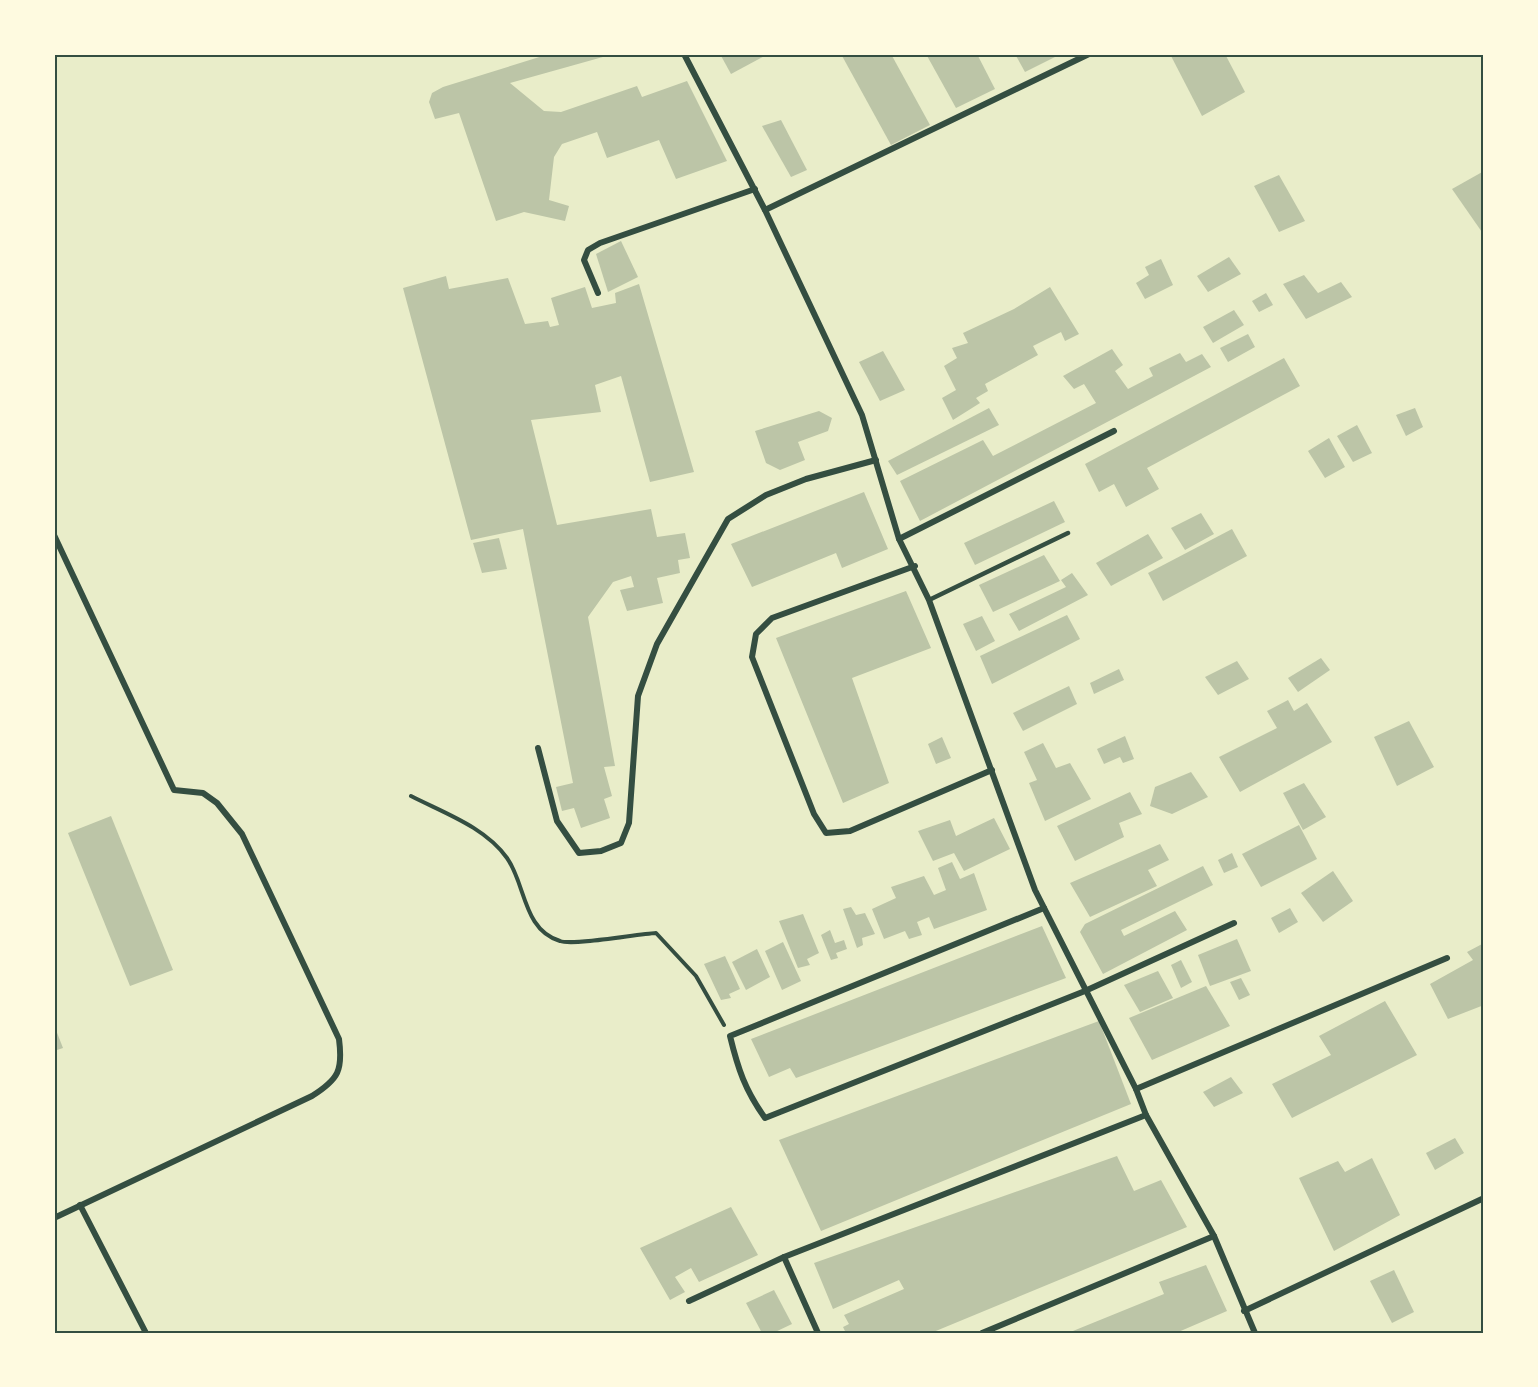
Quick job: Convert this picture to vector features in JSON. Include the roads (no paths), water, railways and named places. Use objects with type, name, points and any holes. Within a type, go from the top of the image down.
[{"type":"street","points":[[684,54],[755,189],[862,415],[899,539],[915,566],[929,600],[1044,908],[1136,1089],[1146,1115],[1214,1236],[1255,1333]]},
{"type":"street","points":[[765,210],[1089,54]]},
{"type":"street","points":[[598,293],[584,260],[588,250],[600,243],[755,189]]},
{"type":"street","points":[[899,539],[1114,431]]},
{"type":"street","points":[[538,748],[557,820],[579,853],[601,851],[621,843],[629,823],[638,696],[657,644],[728,519],[766,495],[806,479],[876,460]]},
{"type":"street","points":[[54,535],[174,790],[204,793],[216,803],[242,834],[339,1039],[342,1061],[337,1075],[326,1087],[312,1096],[54,1218]]},
{"type":"street","points":[[915,566],[772,618],[756,634],[752,657],[814,814],[825,833],[850,831],[993,770]]},
{"type":"street","points":[[1044,908],[730,1036],[739,1074],[765,1118],[1085,991],[1234,923]]},
{"type":"street","points":[[1136,1089],[1447,958]]},
{"type":"street","points":[[689,1300],[784,1257],[1146,1115]]},
{"type":"street","points":[[1244,1311],[1484,1198]]},
{"type":"street","points":[[80,1204],[146,1333]]},
{"type":"street","points":[[982,1333],[1214,1236]]},
{"type":"street","points":[[784,1257],[818,1333]]},
{"type":"lane","points":[[929,600],[1068,533]]}]
